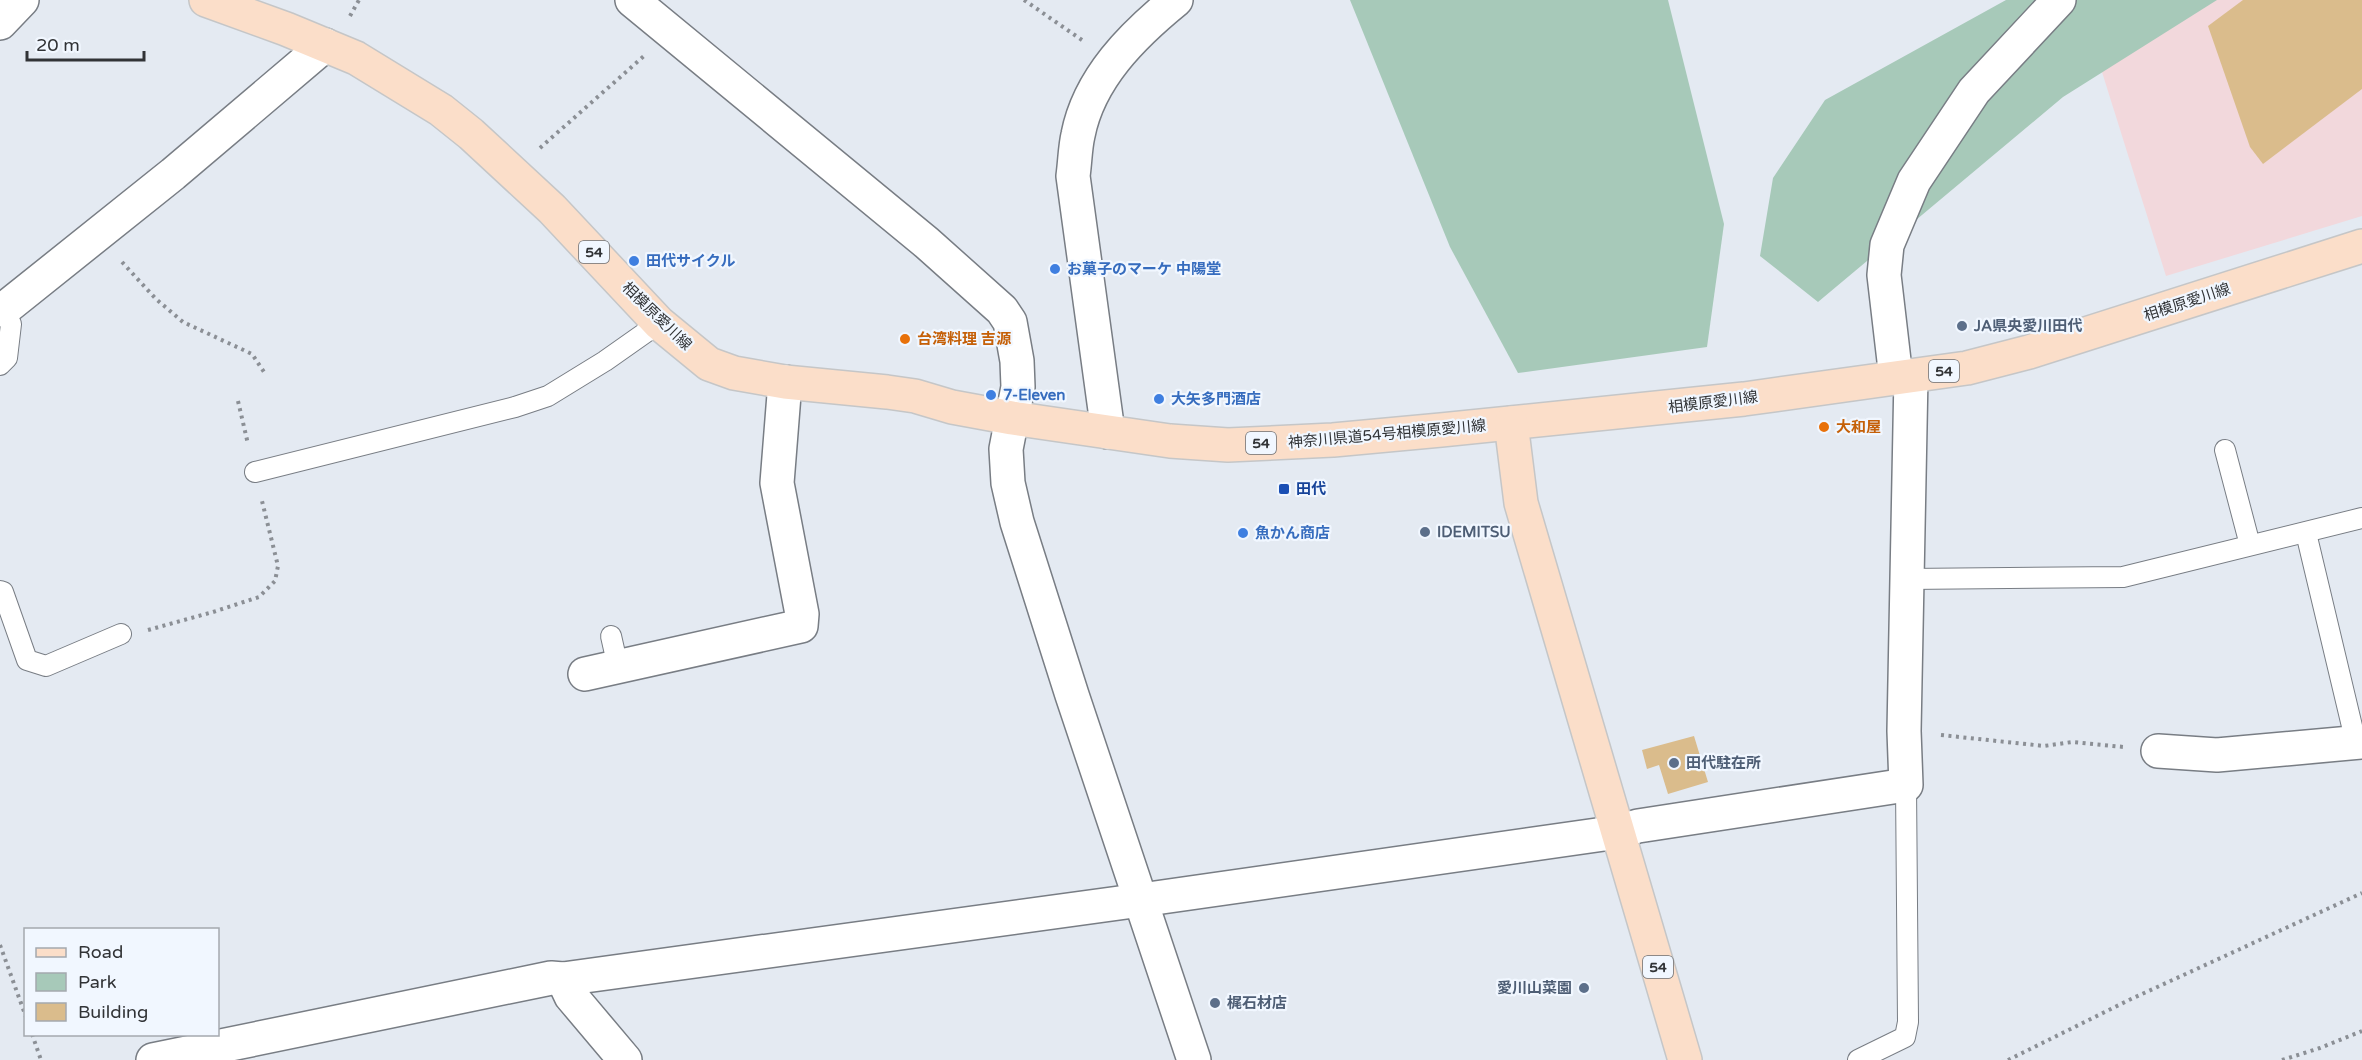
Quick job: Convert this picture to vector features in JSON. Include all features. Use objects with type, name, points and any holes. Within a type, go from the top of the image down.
[{"type":"main road","name":"相模原愛川線","points":[[206,0],[356,58],[441,110],[471,134],[560,217],[659,322],[709,364],[734,373],[785,382],[915,396],[952,407],[1012,418]]},
{"type":"main road","name":"相模原愛川線","points":[[1511,423],[1744,399],[1967,368],[2029,352],[2362,246]]},
{"type":"main road","name":"神奈川県道54号相模原愛川線","points":[[1012,418],[1170,441],[1228,445],[1333,440],[1511,423]]},
{"type":"main road","name":"54","points":[[1511,423],[1521,503],[1685,1060]]},
{"type":"street","points":[[0,23],[22,0]]},
{"type":"street","points":[[632,0],[918,235],[1002,310],[1010,322],[1017,361],[1018,387],[1006,449],[1008,483],[1017,522],[1072,695],[1194,1060]]},
{"type":"street","points":[[1108,432],[1073,176],[1078,135],[1088,100],[1113,61],[1144,26],[1176,0]]},
{"type":"street","points":[[153,1060],[551,978],[563,979],[1141,900],[1618,831],[1906,785],[1904,731],[1907,579],[1904,377],[1884,275],[1887,245],[1914,181],[1974,91],[2059,0]]},
{"type":"street","points":[[2,309],[182,166],[325,45]]},
{"type":"street","points":[[585,674],[615,652],[801,626],[802,614],[777,483],[785,382]]},
{"type":"street","points":[[2158,751],[2217,755],[2359,742]]},
{"type":"street","points":[[563,979],[571,996],[625,1060]]},
{"type":"lane","points":[[0,365],[7,358],[11,324],[2,309]]},
{"type":"lane","points":[[255,472],[515,407],[548,396],[605,361],[659,322]]},
{"type":"lane","points":[[2225,450],[2228,472],[2250,545]]},
{"type":"lane","points":[[1907,579],[2123,577],[2362,518]]},
{"type":"lane","points":[[2306,533],[2359,742]]},
{"type":"lane","points":[[0,591],[3,592],[27,660],[46,666],[121,634]]},
{"type":"lane","points":[[1858,1060],[1905,1037],[1908,1022],[1906,785]]},
{"type":"path","points":[[1024,0],[1113,61]]},
{"type":"path","points":[[512,173],[671,32]]},
{"type":"path","points":[[97,235],[156,299],[183,322],[252,354],[264,372]]},
{"type":"path","points":[[121,634],[150,629],[259,597],[275,581],[278,566],[238,401]]},
{"type":"path","points":[[1904,731],[2044,746],[2072,742],[2158,751]]},
{"type":"path","points":[[2008,1060],[2129,1000],[2362,893]]},
{"type":"path","points":[[0,945],[24,1011]]},
{"type":"path","points":[[2282,1060],[2362,1031]]},
{"type":"path","points":[[32,1036],[40,1060]]},
{"type":"shaded area","points":[[2137,0],[2362,0],[2362,216],[2166,276],[2091,37]]},
{"type":"green space","points":[[1350,0],[1668,0],[1724,224],[1707,347],[1518,373],[1450,247]]},
{"type":"green space","points":[[2006,0],[2217,0],[2063,97],[1818,302],[1760,256],[1773,178],[1825,100]]},
{"type":"building","points":[[2243,0],[2362,0],[2362,89],[2263,164],[2250,147],[2208,26]]},
{"type":"building","name":"田代駐在所","points":[[1694,736],[1708,782],[1668,794],[1659,765],[1647,769],[1642,750]]},
{"type":"place","name":"田代サイクル","points":[[634,261]]},
{"type":"place","name":"お菓子のマーケ 中陽堂","points":[[1055,269]]},
{"type":"place","name":"JA県央愛川田代","points":[[1962,326]]},
{"type":"place","name":"台湾料理 吉源","points":[[905,339]]},
{"type":"place","name":"7-Eleven","points":[[991,395]]},
{"type":"place","name":"大矢多門酒店","points":[[1159,399]]},
{"type":"place","name":"大和屋","points":[[1824,427]]},
{"type":"place","name":"田代","points":[[1284,489]]},
{"type":"place","name":"IDEMITSU","points":[[1425,532]]},
{"type":"place","name":"魚かん商店","points":[[1243,533]]},
{"type":"place","name":"田代駐在所","points":[[1674,763]]},
{"type":"place","name":"愛川山菜園","points":[[1584,988]]},
{"type":"place","name":"梶石材店","points":[[1215,1003]]}]
